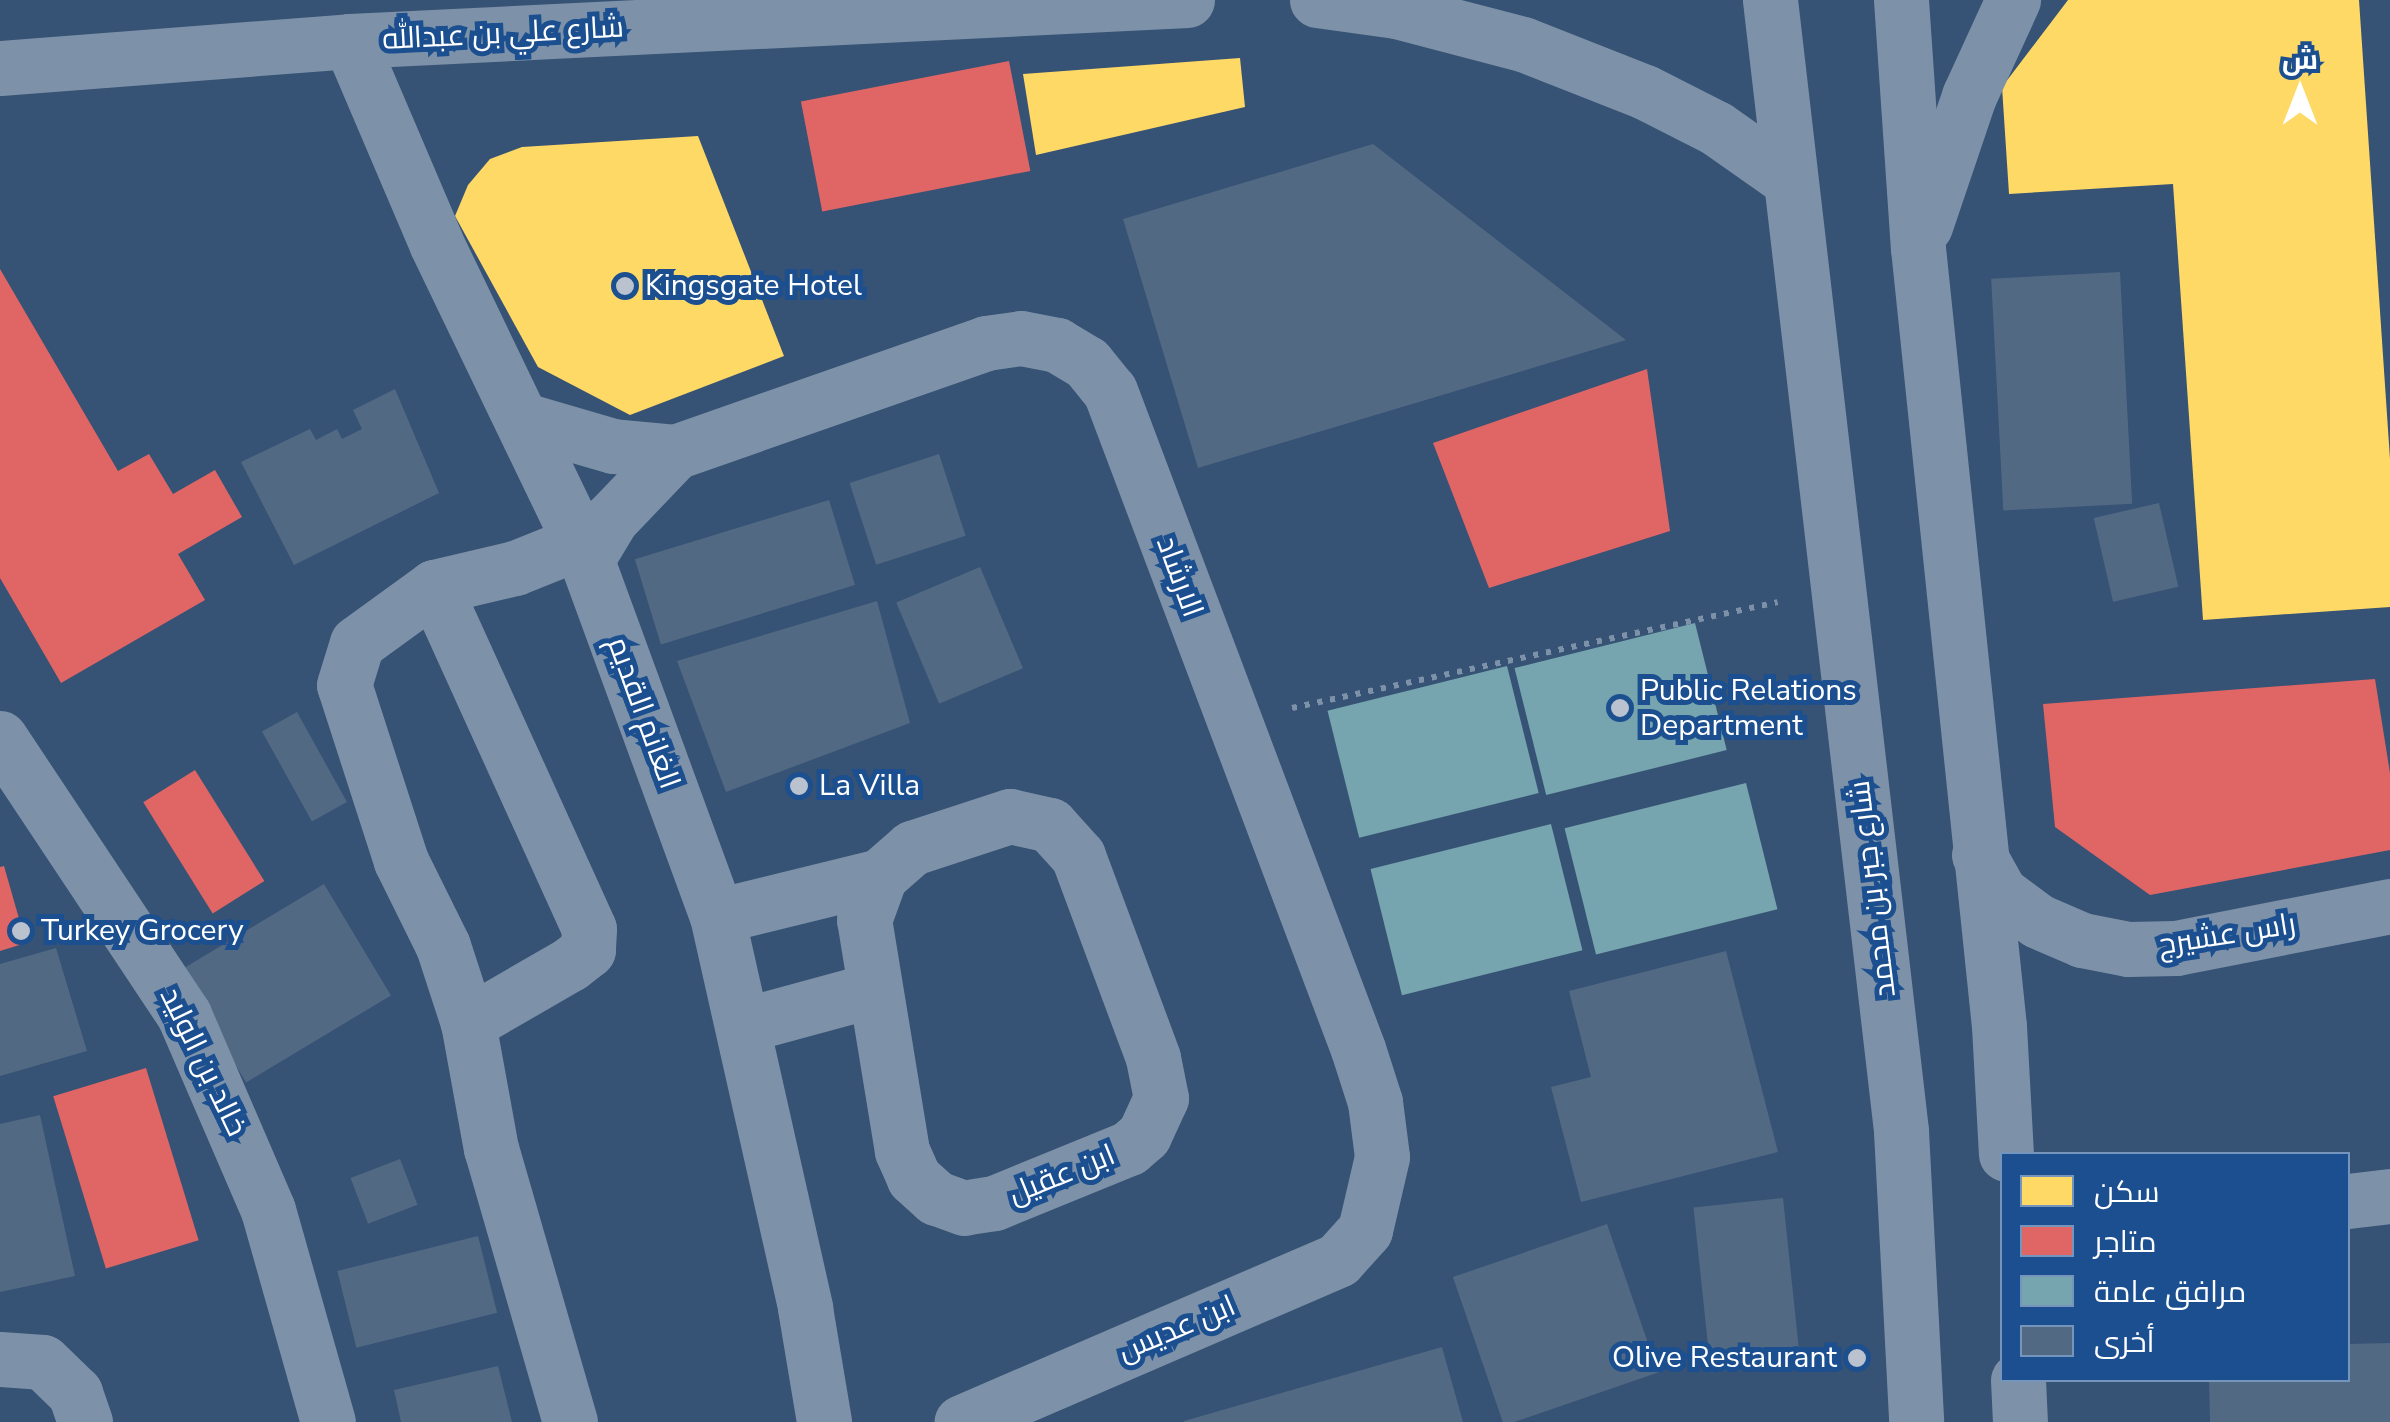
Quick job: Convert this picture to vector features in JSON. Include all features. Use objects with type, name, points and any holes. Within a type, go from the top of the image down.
[{"type":"street","name":"شارع علي بن عبدالله","points":[[0,68],[350,41],[1187,0]]},
{"type":"street","points":[[1317,0],[1396,11],[1558,58],[1716,128],[1790,180]]},
{"type":"street","name":"شارع جبر بن محمد","points":[[1770,0],[1908,1209],[1916,1422]]},
{"type":"street","points":[[1901,0],[1918,248],[2006,1152]]},
{"type":"street","points":[[1918,248],[1970,96],[2012,0]]},
{"type":"street","name":"الغانم القديم","points":[[350,41],[436,244],[527,420],[584,551],[716,916],[834,1414]]},
{"type":"street","name":"الارشاد","points":[[675,452],[986,343],[1022,338],[1057,345],[1087,363],[1110,391],[1375,1102],[1382,1157],[1370,1212]]},
{"type":"street","points":[[527,420],[613,446],[675,452]]},
{"type":"street","points":[[570,1422],[491,1149],[468,1023],[443,946],[401,861],[344,685],[358,643],[434,587],[584,551],[675,452]]},
{"type":"street","points":[[434,587],[589,929],[588,950],[570,964],[468,1023]]},
{"type":"street","name":"خالد بن الوليد","points":[[0,738],[124,916],[201,1051],[268,1210],[328,1422]]},
{"type":"street","name":"ابن عقيل","points":[[1010,816],[1031,817],[1066,838],[1160,1078],[1155,1118],[1129,1148],[994,1203],[964,1208],[936,1198],[914,1178],[902,1151],[864,920],[880,876],[912,848],[1010,816]]},
{"type":"street","name":"راس عشيرج","points":[[1979,856],[2000,893],[2038,922],[2082,940],[2128,949],[2176,948],[2390,906]]},
{"type":"street","points":[[716,916],[880,876]]},
{"type":"street","points":[[744,1025],[873,990]]},
{"type":"street","points":[[2350,1200],[2390,1196]]},
{"type":"street","name":"ابن عديس","points":[[961,1422],[1338,1260],[1366,1230],[1370,1212]]},
{"type":"street","points":[[0,1359],[43,1362],[76,1393],[85,1422]]},
{"type":"street","points":[[2018,1382],[2020,1422]]},
{"type":"path","points":[[1233,721],[1838,589]]},
{"type":"building: سكن","points":[[2068,0],[2359,0],[2390,459],[2390,607],[2203,620],[2173,184],[2009,194],[2002,87]]},
{"type":"building: سكن","points":[[1240,58],[1245,107],[1036,155],[1023,74]]},
{"type":"building: سكن","name":"Kingsgate Hotel","points":[[698,136],[784,356],[630,415],[538,367],[455,216],[468,185],[490,159],[522,147]]},
{"type":"building: متاجر","points":[[1009,61],[1030,171],[822,211],[801,101]]},
{"type":"building: متاجر","points":[[0,269],[118,471],[149,454],[173,494],[215,470],[242,517],[178,554],[205,600],[61,683],[0,578]]},
{"type":"building: متاجر","points":[[1647,369],[1670,531],[1489,588],[1433,443]]},
{"type":"building: متاجر","points":[[2375,679],[2390,773],[2390,850],[2150,895],[2055,827],[2043,704]]},
{"type":"building: متاجر","points":[[195,770],[264,881],[213,913],[143,802]]},
{"type":"building: متاجر","points":[[4,866],[26,943],[0,951],[0,867]]},
{"type":"building: متاجر","points":[[146,1068],[199,1240],[106,1268],[53,1096]]},
{"type":"building: مرافق عامة","name":"Public Relations Department","points":[[1695,623],[1727,750],[1546,795],[1515,668]]},
{"type":"building: مرافق عامة","points":[[1507,666],[1539,793],[1359,838],[1327,711]]},
{"type":"building: مرافق عامة","name":"Public Relations Department","points":[[1746,783],[1777,909],[1596,954],[1565,828]]},
{"type":"building: مرافق عامة","points":[[1551,824],[1582,950],[1402,995],[1371,869]]},
{"type":"building: أخرى","points":[[1373,144],[1626,340],[1198,468],[1123,219]]},
{"type":"building: أخرى","points":[[2120,272],[2132,504],[2003,510],[1991,279]]},
{"type":"building: أخرى","points":[[395,389],[439,493],[294,565],[241,462],[310,429],[316,440],[337,429],[342,439],[362,429],[353,410]]},
{"type":"building: أخرى","points":[[939,454],[966,536],[876,565],[850,483]]},
{"type":"building: أخرى","points":[[829,500],[855,585],[661,644],[635,559]]},
{"type":"building: أخرى","points":[[2159,503],[2178,587],[2113,602],[2094,518]]},
{"type":"building: أخرى","points":[[980,567],[1023,668],[939,704],[896,603]]},
{"type":"building: أخرى","points":[[877,601],[910,723],[726,792],[677,661]]},
{"type":"building: أخرى","points":[[297,712],[347,802],[312,821],[262,731]]},
{"type":"building: أخرى","points":[[324,884],[391,995],[246,1082],[179,971]]},
{"type":"building: أخرى","points":[[56,948],[87,1051],[0,1076],[0,964]]},
{"type":"building: أخرى","points":[[1726,951],[1778,1152],[1581,1202],[1551,1087],[1591,1077],[1569,991]]},
{"type":"building: أخرى","points":[[40,1115],[75,1276],[0,1292],[0,1124]]},
{"type":"building: أخرى","points":[[400,1159],[418,1205],[368,1224],[351,1178]]},
{"type":"building: أخرى","points":[[1783,1198],[1800,1363],[1711,1372],[1693,1207]]},
{"type":"building: أخرى","points":[[1607,1224],[1658,1372],[1514,1422],[1503,1422],[1453,1277]]},
{"type":"building: أخرى","points":[[478,1236],[497,1313],[356,1348],[337,1271]]},
{"type":"building: أخرى","points":[[2390,1343],[2390,1422],[2210,1422],[2209,1382],[2350,1382],[2350,1344]]},
{"type":"building: أخرى","points":[[1442,1347],[1463,1422],[1184,1422],[1184,1421]]},
{"type":"building: أخرى","points":[[498,1366],[512,1422],[401,1422],[394,1390]]},
{"type":"place","name":"Kingsgate Hotel","points":[[625,286]]},
{"type":"place","name":"Public Relations Department","points":[[1620,708]]},
{"type":"place","name":"La Villa","points":[[799,786]]},
{"type":"place","name":"Turkey Grocery","points":[[21,931]]},
{"type":"place","name":"Olive Restaurant","points":[[1857,1358]]}]
